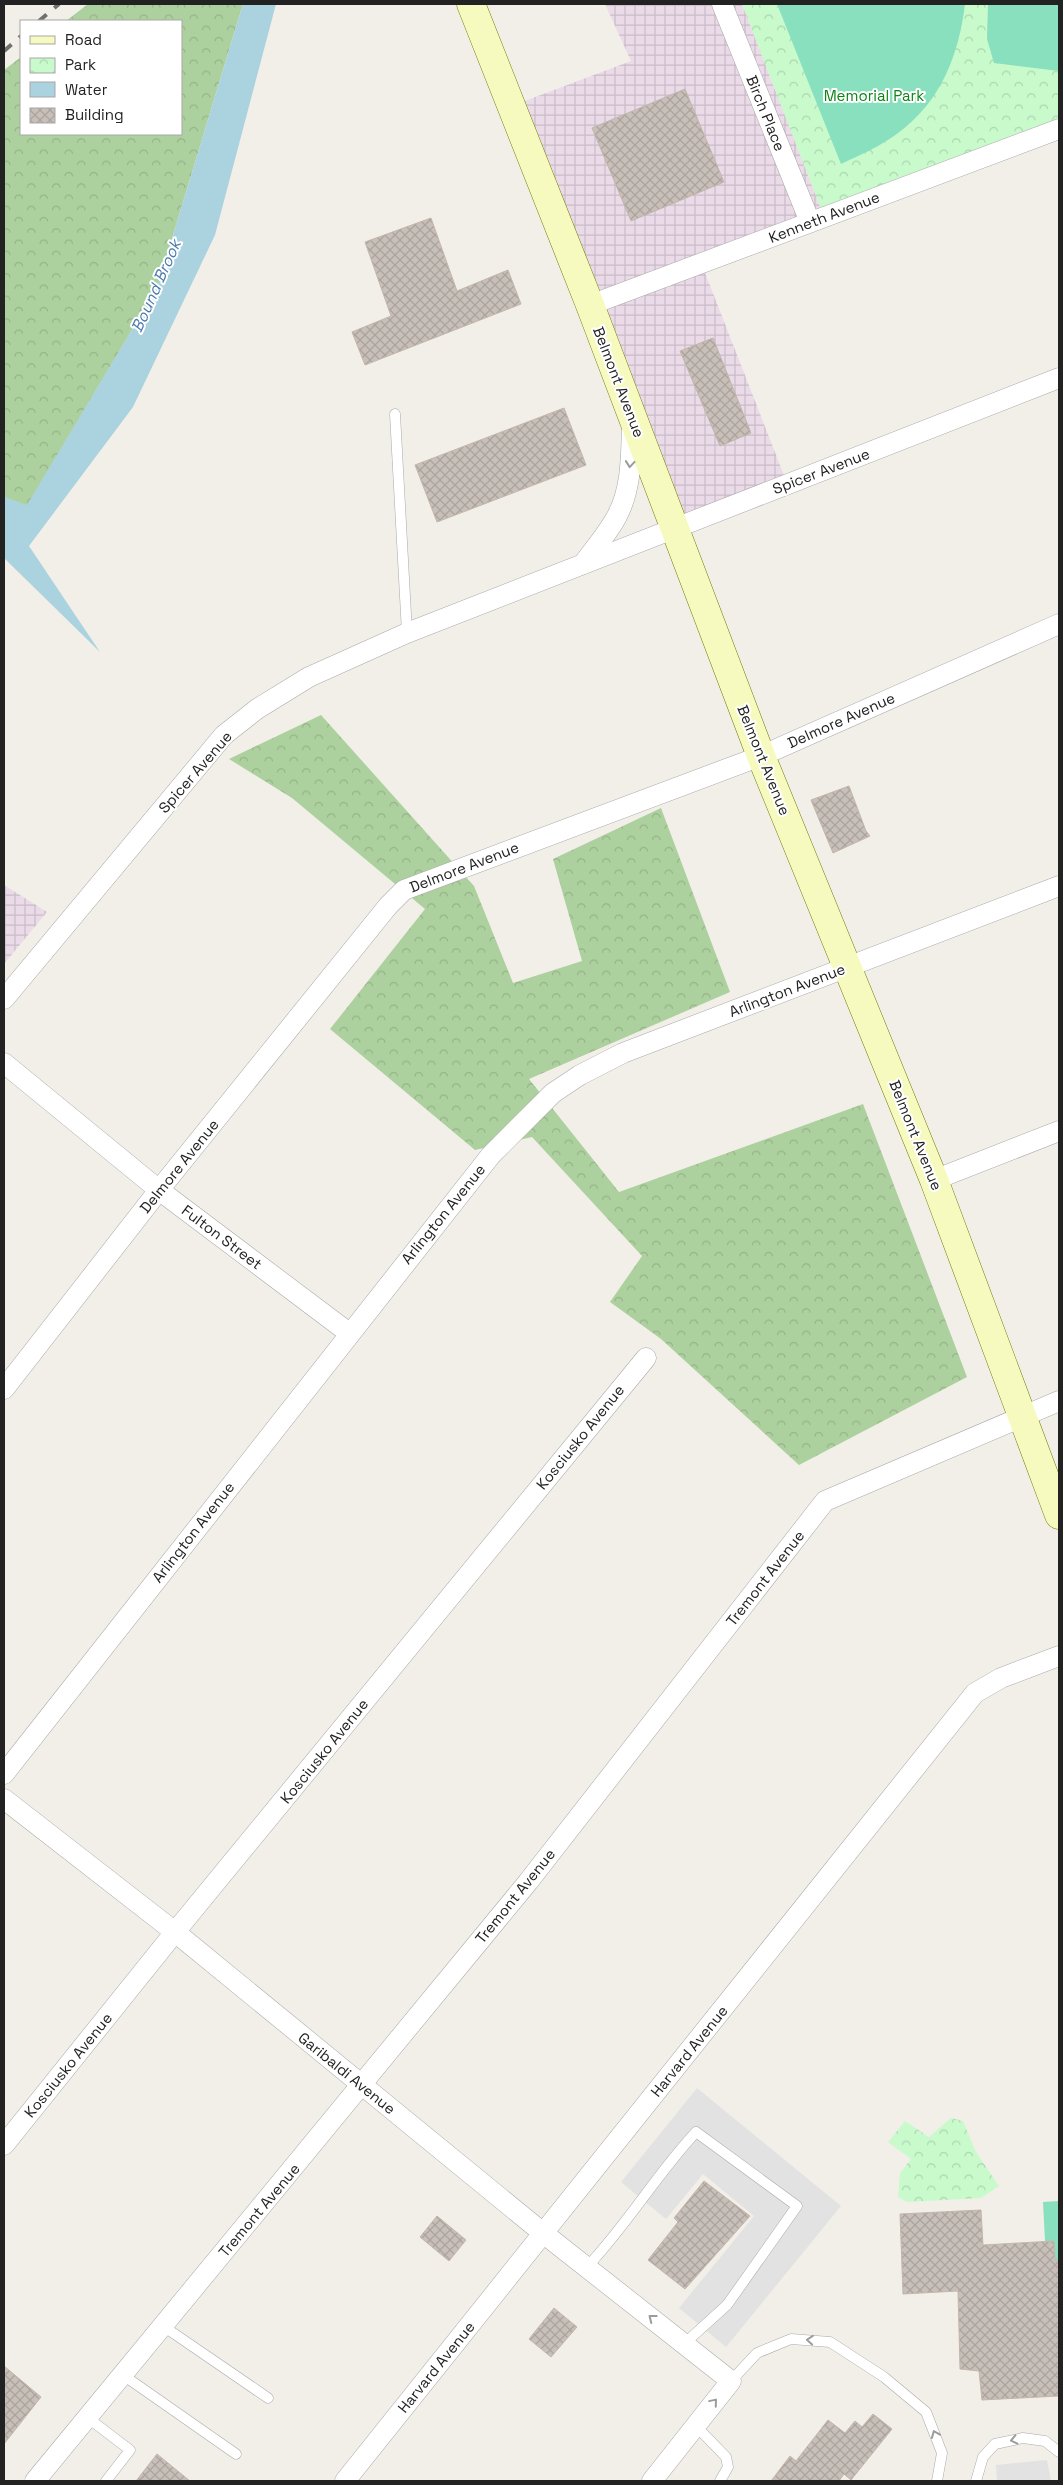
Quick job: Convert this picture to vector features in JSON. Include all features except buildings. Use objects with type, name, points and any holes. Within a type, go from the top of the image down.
[{"type":"street","name":"Belmont Avenue","points":[[471,4],[590,305],[760,756],[934,1180],[1059,1515]]},
{"type":"street","name":"Birch Place","points":[[722,4],[810,222]]},
{"type":"street","name":"Kenneth Avenue","points":[[590,305],[1059,129]]},
{"type":"street","name":"Spicer Avenue","points":[[4,999],[224,735],[257,708],[309,677],[407,633],[1059,378]]},
{"type":"street","points":[[583,564],[618,515],[625,496],[631,457],[632,415]]},
{"type":"street","name":"Delmore Avenue","points":[[4,1389],[159,1190],[388,906],[404,890],[760,756],[1059,624]]},
{"type":"street","name":"Arlington Avenue","points":[[4,1774],[349,1333],[491,1155],[553,1094],[580,1075],[623,1053],[1059,886]]},
{"type":"street","name":"Fulton Street","points":[[4,1063],[159,1190],[349,1333]]},
{"type":"street","points":[[934,1180],[1059,1131]]},
{"type":"street","name":"Kosciusko Avenue","points":[[4,2145],[175,1932],[646,1358]]},
{"type":"street","name":"Tremont Avenue","points":[[35,2481],[528,1882],[825,1500],[1021,1416],[1059,1402]]},
{"type":"street","name":"Harvard Avenue","points":[[346,2481],[975,1693],[1001,1678],[1059,1656]]},
{"type":"street","name":"Garibaldi Avenue","points":[[4,1799],[175,1932],[543,2233],[688,2345],[731,2381]]},
{"type":"street","points":[[652,2481],[731,2381]]},
{"type":"lane","points":[[395,414],[407,633]]},
{"type":"lane","points":[[587,2267],[614,2238],[668,2162],[696,2132],[761,2178],[797,2206],[727,2305],[688,2345]]},
{"type":"lane","points":[[163,2326],[268,2398]]},
{"type":"lane","points":[[731,2381],[757,2352],[791,2339],[830,2342],[884,2378],[926,2412],[942,2453],[938,2481]]},
{"type":"lane","points":[[123,2375],[236,2454]]},
{"type":"lane","points":[[88,2418],[130,2450],[106,2481]]},
{"type":"lane","points":[[695,2425],[726,2457],[728,2467],[720,2481]]},
{"type":"lane","points":[[976,2481],[983,2457],[995,2444],[1023,2438],[1045,2442],[1059,2452]]},
{"type":"shaded area","points":[[605,4],[742,4],[823,214],[702,265],[787,483],[684,522],[522,102],[631,61]]},
{"type":"shaded area","points":[[4,885],[47,912],[4,964]]},
{"type":"shaded area","points":[[697,2088],[841,2206],[726,2347],[679,2308],[754,2216],[703,2174],[666,2219],[621,2182]]},
{"type":"shaded area","points":[[1047,2460],[1051,2481],[997,2481],[996,2465]]},
{"type":"green space","points":[[88,4],[243,4],[157,288],[27,506],[4,497],[4,70],[20,58],[20,135],[182,135],[182,20],[67,20]]},
{"type":"green space","name":"Memorial Park","points":[[742,4],[1059,4],[1059,119],[823,214]]},
{"type":"green space","points":[[777,4],[965,4],[953,59],[937,92],[926,107],[913,121],[891,138],[841,164]]},
{"type":"green space","points":[[988,4],[1059,4],[1059,71],[994,63],[987,39]]},
{"type":"green space","points":[[321,715],[474,886],[513,983],[582,961],[553,859],[661,808],[730,992],[529,1079],[619,1192],[863,1104],[967,1377],[799,1465],[661,1339],[610,1302],[642,1256],[532,1137],[475,1150],[330,1029],[425,909],[292,798],[229,759]]},
{"type":"green space","points":[[951,2118],[963,2121],[976,2152],[999,2186],[981,2198],[907,2202],[898,2197],[900,2173],[911,2159],[888,2142],[905,2121],[929,2137]]},
{"type":"green space","points":[[1059,2201],[1059,2260],[1055,2260],[1054,2241],[1045,2241],[1043,2202]]},
{"type":"water","points":[[243,4],[276,4],[215,235],[133,407],[29,546],[100,652],[4,558],[4,497],[27,505],[157,288]]},
{"type":"railway","points":[[40,20],[59,4]]},
{"type":"railway","points":[[4,51],[20,37]]},
{"type":"water label","name":"Bound Brook","points":[[156,286]]}]
